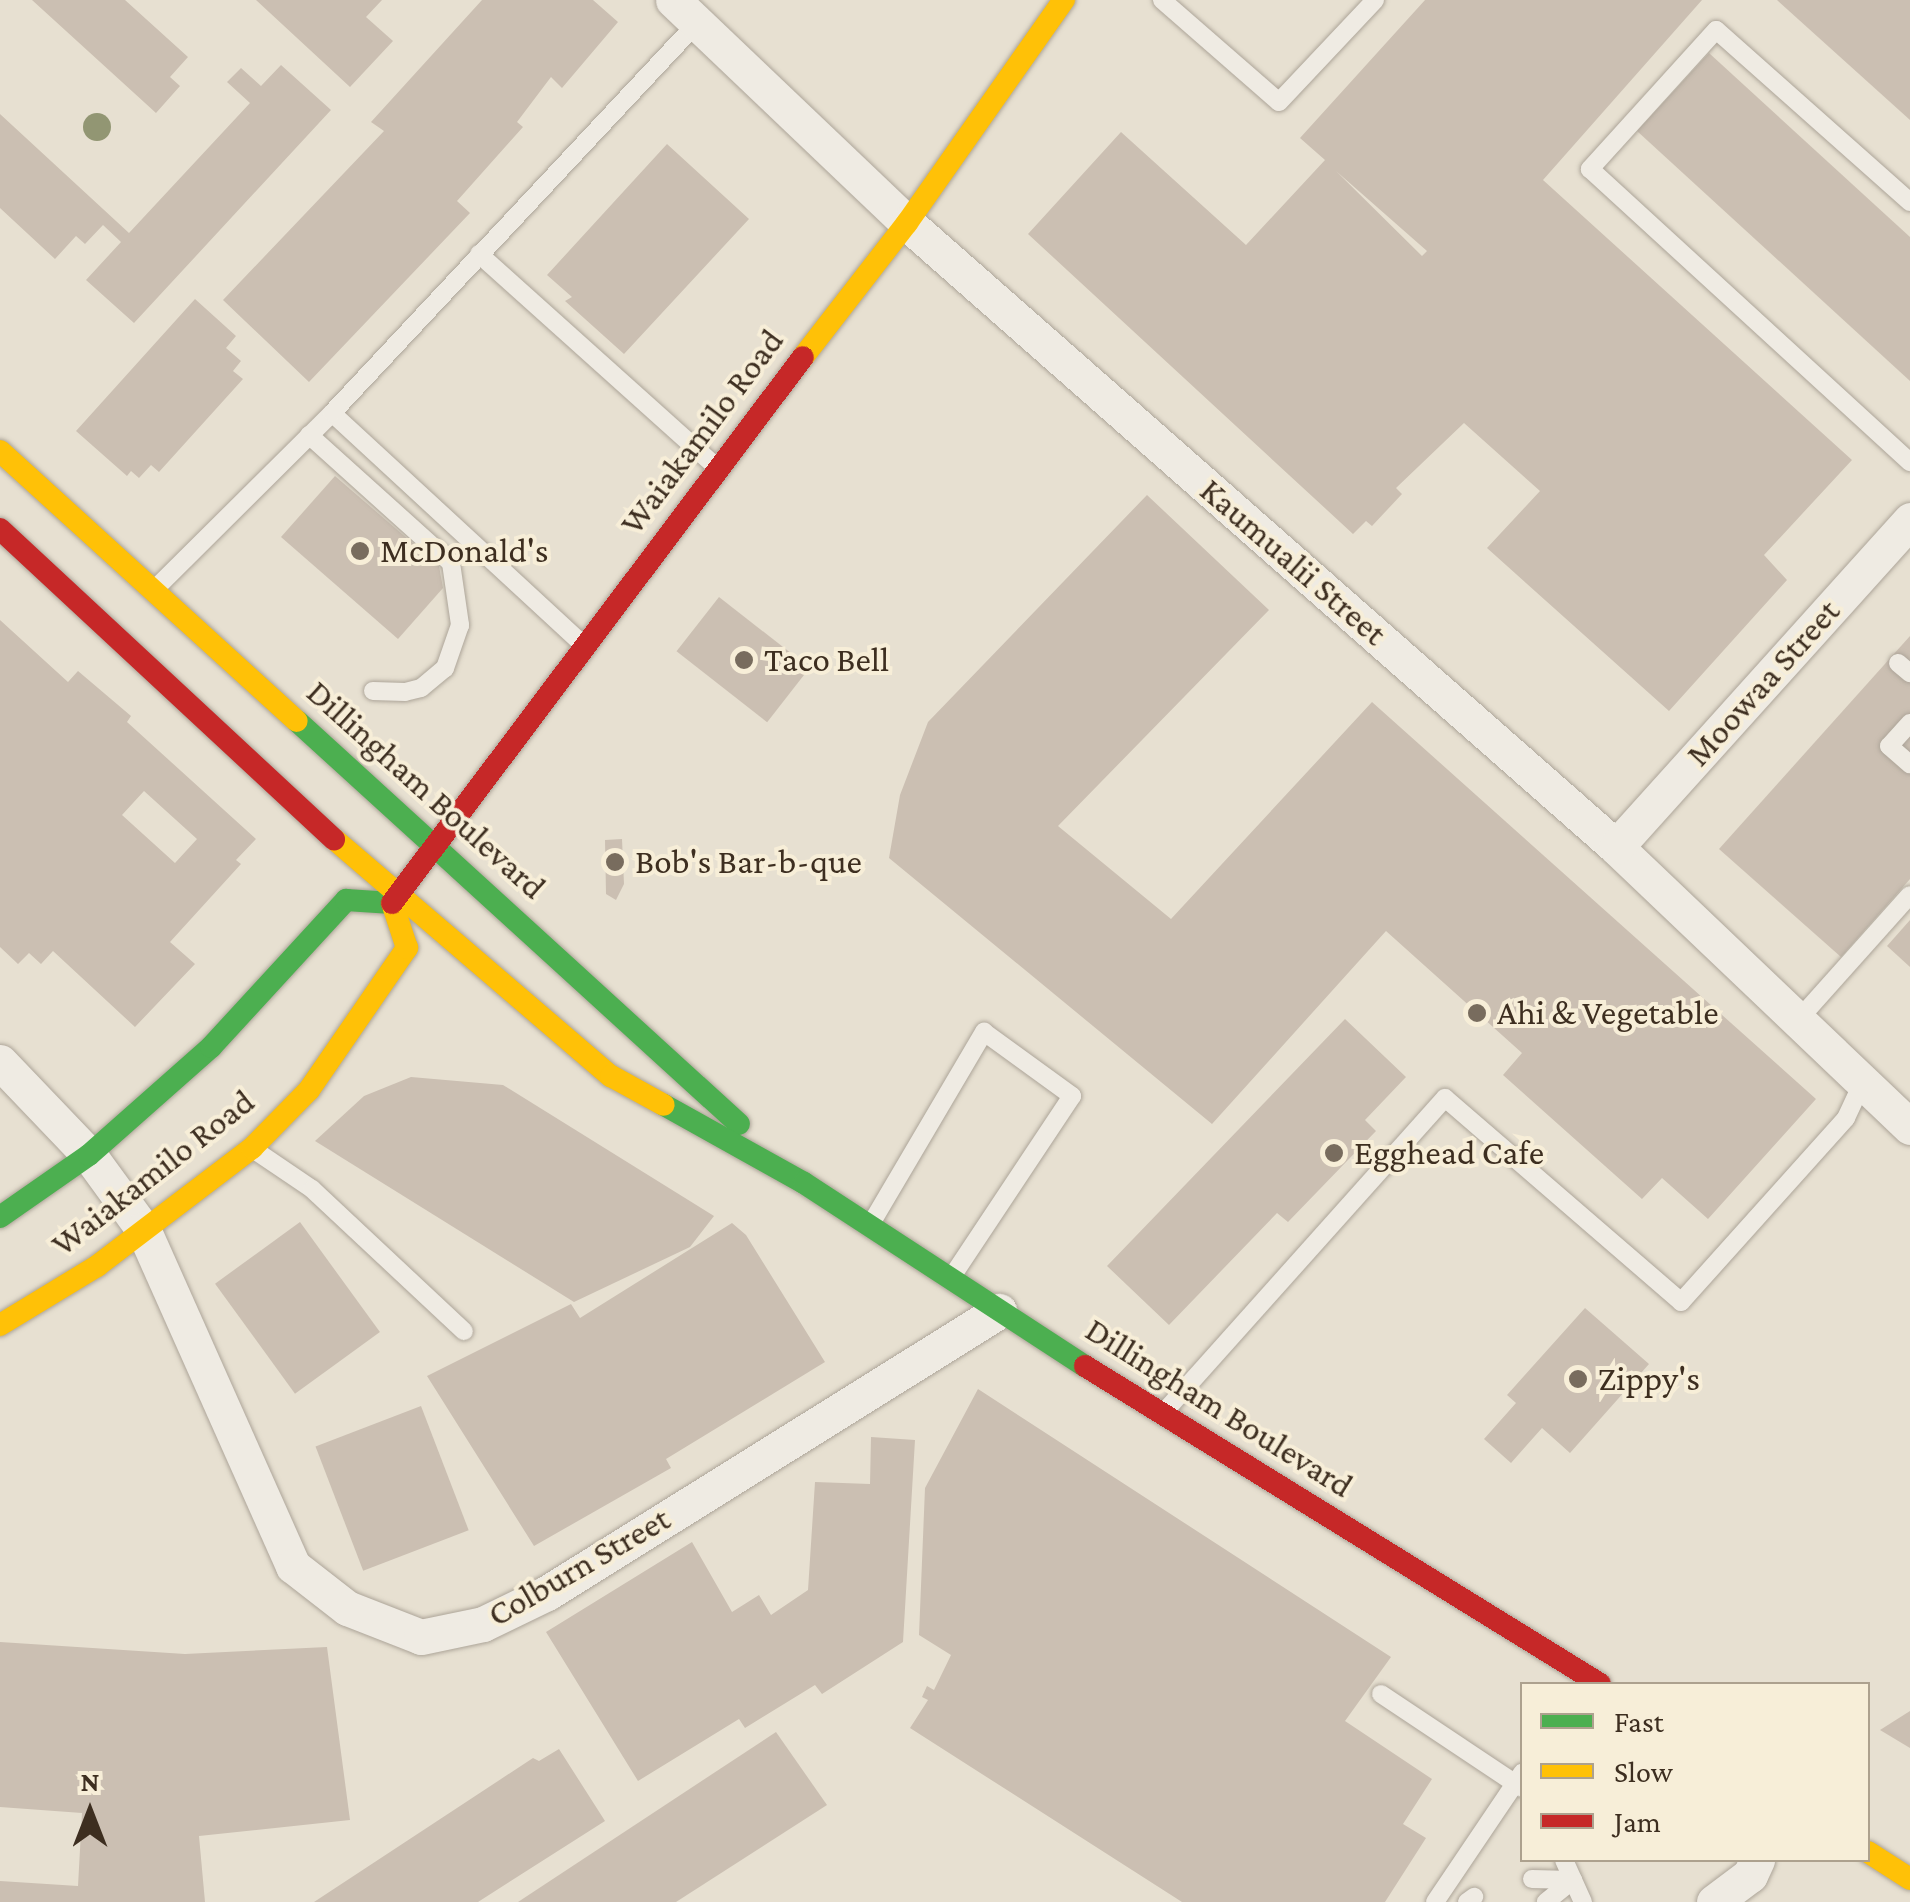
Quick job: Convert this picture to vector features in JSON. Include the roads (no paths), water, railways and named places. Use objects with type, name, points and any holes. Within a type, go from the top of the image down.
[{"type":"main road","name":"Waiakamilo Road","points":[[395,899],[717,467],[908,223],[1064,0]]},
{"type":"main road","name":"Dillingham Boulevard","points":[[0,450],[804,1183]]},
{"type":"main road","name":"Dillingham Boulevard","points":[[0,529],[395,899],[611,1076],[804,1183],[1162,1415],[1589,1682]]},
{"type":"main road","name":"Waiakamilo Road","points":[[0,1325],[97,1266],[252,1148],[309,1090],[407,948],[395,899]]},
{"type":"main road","name":"Waiakamilo Road","points":[[0,1217],[89,1155],[211,1047],[346,900],[395,899]]},
{"type":"main road","points":[[1870,1853],[1906,1876]]},
{"type":"street","name":"Kaumualii Street","points":[[685,12],[908,223],[1616,846],[1910,1128]]},
{"type":"street","name":"Moowaa Street","points":[[1616,846],[1910,520]]},
{"type":"street","name":"Colburn Street","points":[[0,1062],[89,1155],[143,1229],[293,1566],[347,1608],[421,1637],[484,1624],[547,1593],[999,1311]]},
{"type":"street","points":[[1714,1902],[1750,1875],[1755,1862]]},
{"type":"lane","points":[[1162,0],[1279,102],[1375,0]]},
{"type":"lane","points":[[154,591],[332,413],[480,254],[685,12]]},
{"type":"lane","points":[[1910,202],[1716,30],[1590,169],[1910,462]]},
{"type":"lane","points":[[480,254],[717,467]]},
{"type":"lane","points":[[332,413],[584,646]]},
{"type":"lane","points":[[309,435],[451,563],[460,625],[453,655],[445,668],[421,688],[373,691]]},
{"type":"lane","points":[[1910,722],[1889,746],[1910,764]]},
{"type":"lane","points":[[1799,1019],[1910,895]]},
{"type":"lane","points":[[869,1226],[984,1032],[1072,1096],[950,1280]]},
{"type":"lane","points":[[1162,1415],[1445,1098],[1681,1302],[1846,1118],[1862,1083]]},
{"type":"lane","points":[[252,1148],[312,1189],[464,1331]]},
{"type":"lane","points":[[1381,1694],[1520,1781],[1435,1902]]},
{"type":"lane","points":[[1565,1862],[1583,1902]]},
{"type":"lane","points":[[1532,1879],[1574,1880]]},
{"type":"lane","points":[[1546,1902],[1574,1880]]},
{"type":"place","name":"McDonald's","points":[[360,551]]},
{"type":"place","name":"Taco Bell","points":[[744,660]]},
{"type":"place","name":"Bob's Bar-b-que","points":[[615,862]]},
{"type":"place","name":"Ahi & Vegetable","points":[[1477,1013]]},
{"type":"place","name":"Egghead Cafe","points":[[1334,1153]]},
{"type":"place","name":"Zippy's","points":[[1578,1379]]}]
